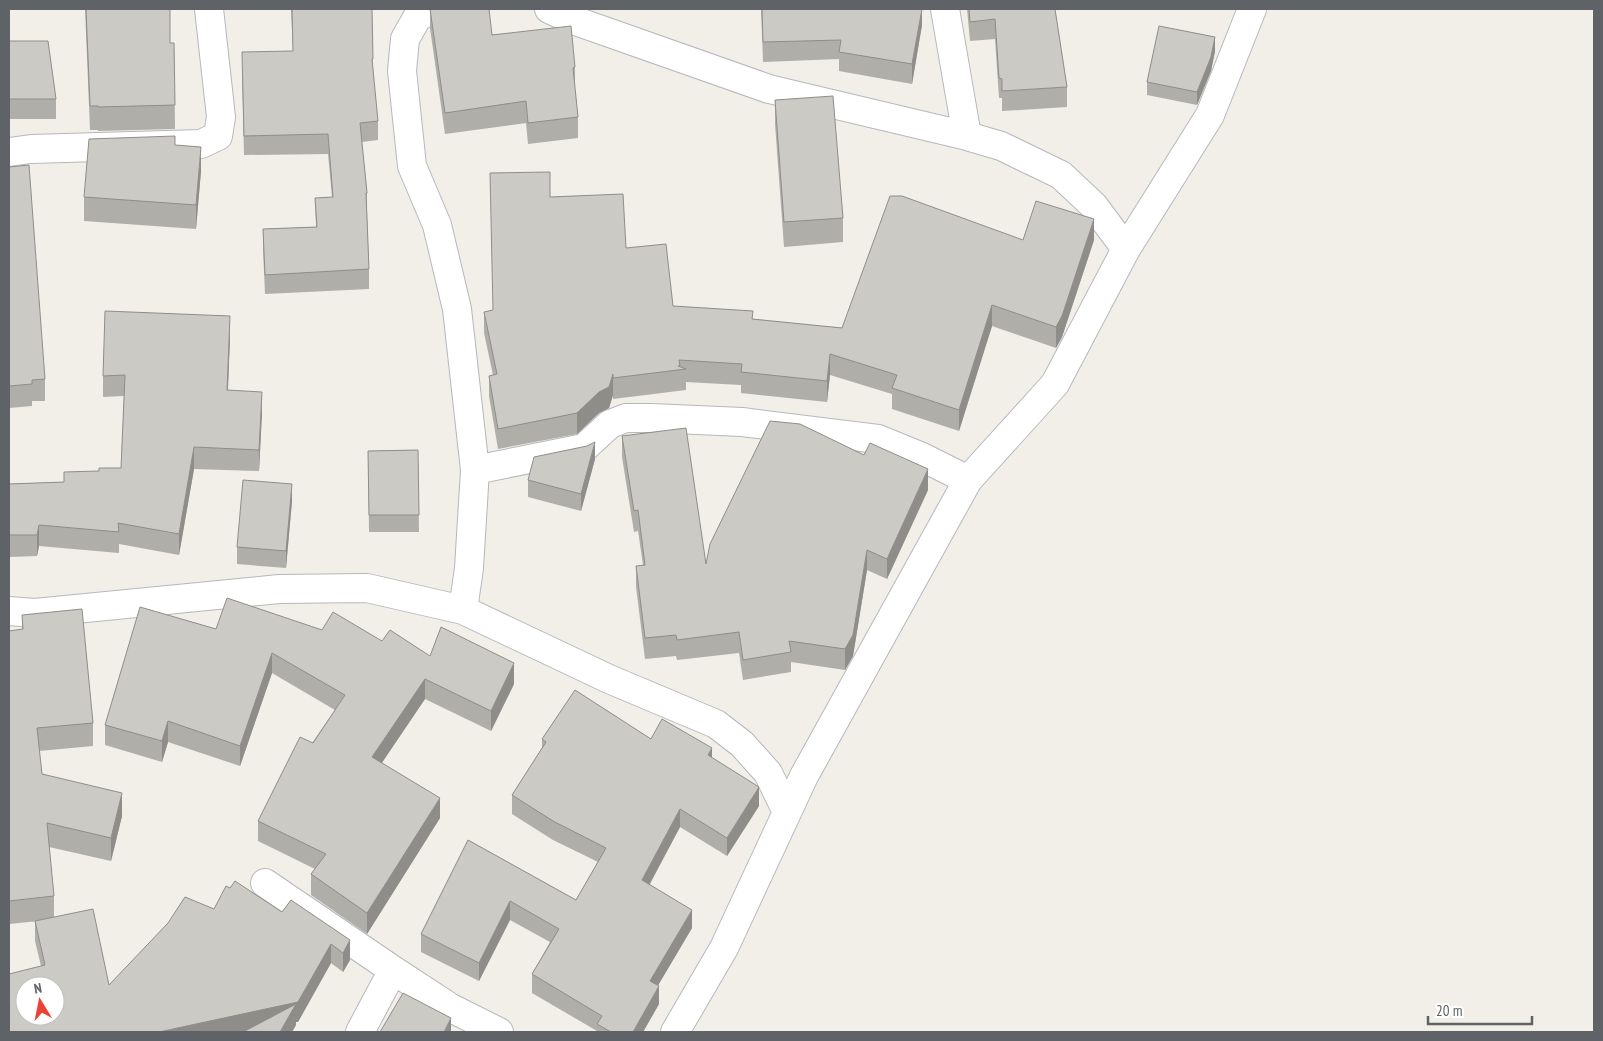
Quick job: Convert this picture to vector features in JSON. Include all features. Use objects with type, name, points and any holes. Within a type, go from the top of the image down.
[{"type":"street","points":[[9,152],[31,149],[201,144],[218,136],[221,116],[209,9]]},
{"type":"street","points":[[438,9],[418,16],[405,39],[402,70],[412,166],[437,225],[456,309],[475,470],[469,568],[463,610]]},
{"type":"street","points":[[549,9],[573,20],[769,89],[968,136],[1001,146],[1062,176],[1094,206],[1126,249]]},
{"type":"street","points":[[945,9],[968,136]]},
{"type":"street","points":[[675,1032],[724,948],[804,776],[968,480],[1055,384],[1126,249],[1210,115],[1252,9]]},
{"type":"street","points":[[475,470],[584,448],[610,424],[626,418],[651,418],[742,422],[878,439],[922,457],[968,480]]},
{"type":"street","points":[[9,611],[35,613],[279,589],[367,588],[463,610],[609,679],[716,724],[742,744],[768,773],[787,812]]},
{"type":"street","points":[[265,883],[451,1008],[499,1032]]},
{"type":"street","points":[[360,1032],[393,970]]},
{"type":"building","points":[[86,9],[170,9],[170,43],[174,43],[175,105],[90,106]]},
{"type":"building","points":[[292,9],[372,9],[372,59],[378,121],[360,123],[367,193],[369,269],[265,275],[263,229],[317,227],[315,198],[333,197],[328,134],[244,136],[242,52],[293,51]]},
{"type":"building","points":[[430,9],[489,9],[492,35],[571,26],[578,117],[528,123],[526,101],[445,113]]},
{"type":"building","points":[[762,9],[922,9],[912,64],[839,52],[841,40],[763,42]]},
{"type":"building","points":[[969,9],[1055,9],[1067,87],[1002,91],[1002,79],[999,78],[995,19],[970,22]]},
{"type":"building","points":[[1159,26],[1215,37],[1211,57],[1197,92],[1147,82]]},
{"type":"building","points":[[9,41],[48,41],[56,99],[9,99]]},
{"type":"building","points":[[833,96],[843,218],[784,222],[775,100]]},
{"type":"building","points":[[175,136],[175,145],[201,147],[196,205],[84,197],[89,139]]},
{"type":"building","points":[[29,165],[45,379],[32,380],[32,384],[9,386],[9,167]]},
{"type":"building","points":[[550,172],[550,197],[623,194],[626,248],[666,244],[673,306],[753,311],[752,319],[842,328],[890,196],[902,196],[1023,240],[1036,201],[1094,219],[1062,316],[1056,327],[992,305],[959,410],[892,388],[897,375],[830,354],[827,381],[741,372],[742,364],[679,360],[680,366],[678,366],[686,369],[613,378],[613,374],[609,387],[599,392],[577,413],[498,429],[489,376],[497,374],[484,312],[493,310],[490,173]]},
{"type":"building","points":[[105,311],[230,316],[227,390],[262,392],[259,450],[194,447],[179,534],[118,523],[119,532],[39,525],[37,535],[9,535],[9,484],[64,482],[64,472],[99,471],[99,468],[121,468],[125,375],[103,376]]},
{"type":"building","points":[[770,421],[800,424],[864,455],[870,443],[928,469],[887,559],[867,550],[853,635],[845,649],[789,641],[791,652],[743,660],[739,632],[677,640],[676,635],[645,638],[636,566],[645,565],[638,510],[634,511],[622,436],[686,428],[706,564],[710,544]]},
{"type":"building","points":[[595,442],[581,494],[528,480],[534,457],[587,446]]},
{"type":"building","points":[[418,450],[419,515],[369,515],[368,451]]},
{"type":"building","points":[[243,480],[292,484],[286,551],[237,547]]},
{"type":"building","points":[[227,598],[322,630],[333,612],[382,641],[390,630],[430,656],[441,627],[514,663],[491,711],[425,679],[372,757],[440,798],[367,913],[311,874],[326,854],[258,821],[300,737],[313,743],[345,695],[272,653],[240,746],[168,721],[162,741],[105,725],[140,607],[216,629]]},
{"type":"building","points":[[82,609],[93,723],[37,728],[42,774],[122,793],[111,838],[47,823],[54,896],[9,901],[9,631],[23,629],[22,615]]},
{"type":"building","points":[[575,690],[651,739],[662,719],[712,748],[708,755],[759,787],[727,838],[680,809],[642,880],[692,910],[650,981],[659,986],[633,1032],[611,1032],[597,1024],[602,1016],[532,974],[559,929],[510,901],[479,963],[421,934],[468,840],[576,900],[606,848],[553,821],[512,795],[546,742],[542,739]]},
{"type":"building","points":[[235,881],[282,912],[291,900],[350,940],[343,953],[331,944],[298,1002],[159,1032],[9,1032],[9,974],[45,965],[35,921],[93,909],[109,985],[168,923],[185,897],[214,909],[226,886],[230,888]]},
{"type":"building","points":[[403,993],[451,1018],[444,1032],[380,1032]]},
{"type":"building","points":[[296,1004],[280,1032],[243,1032]]}]
